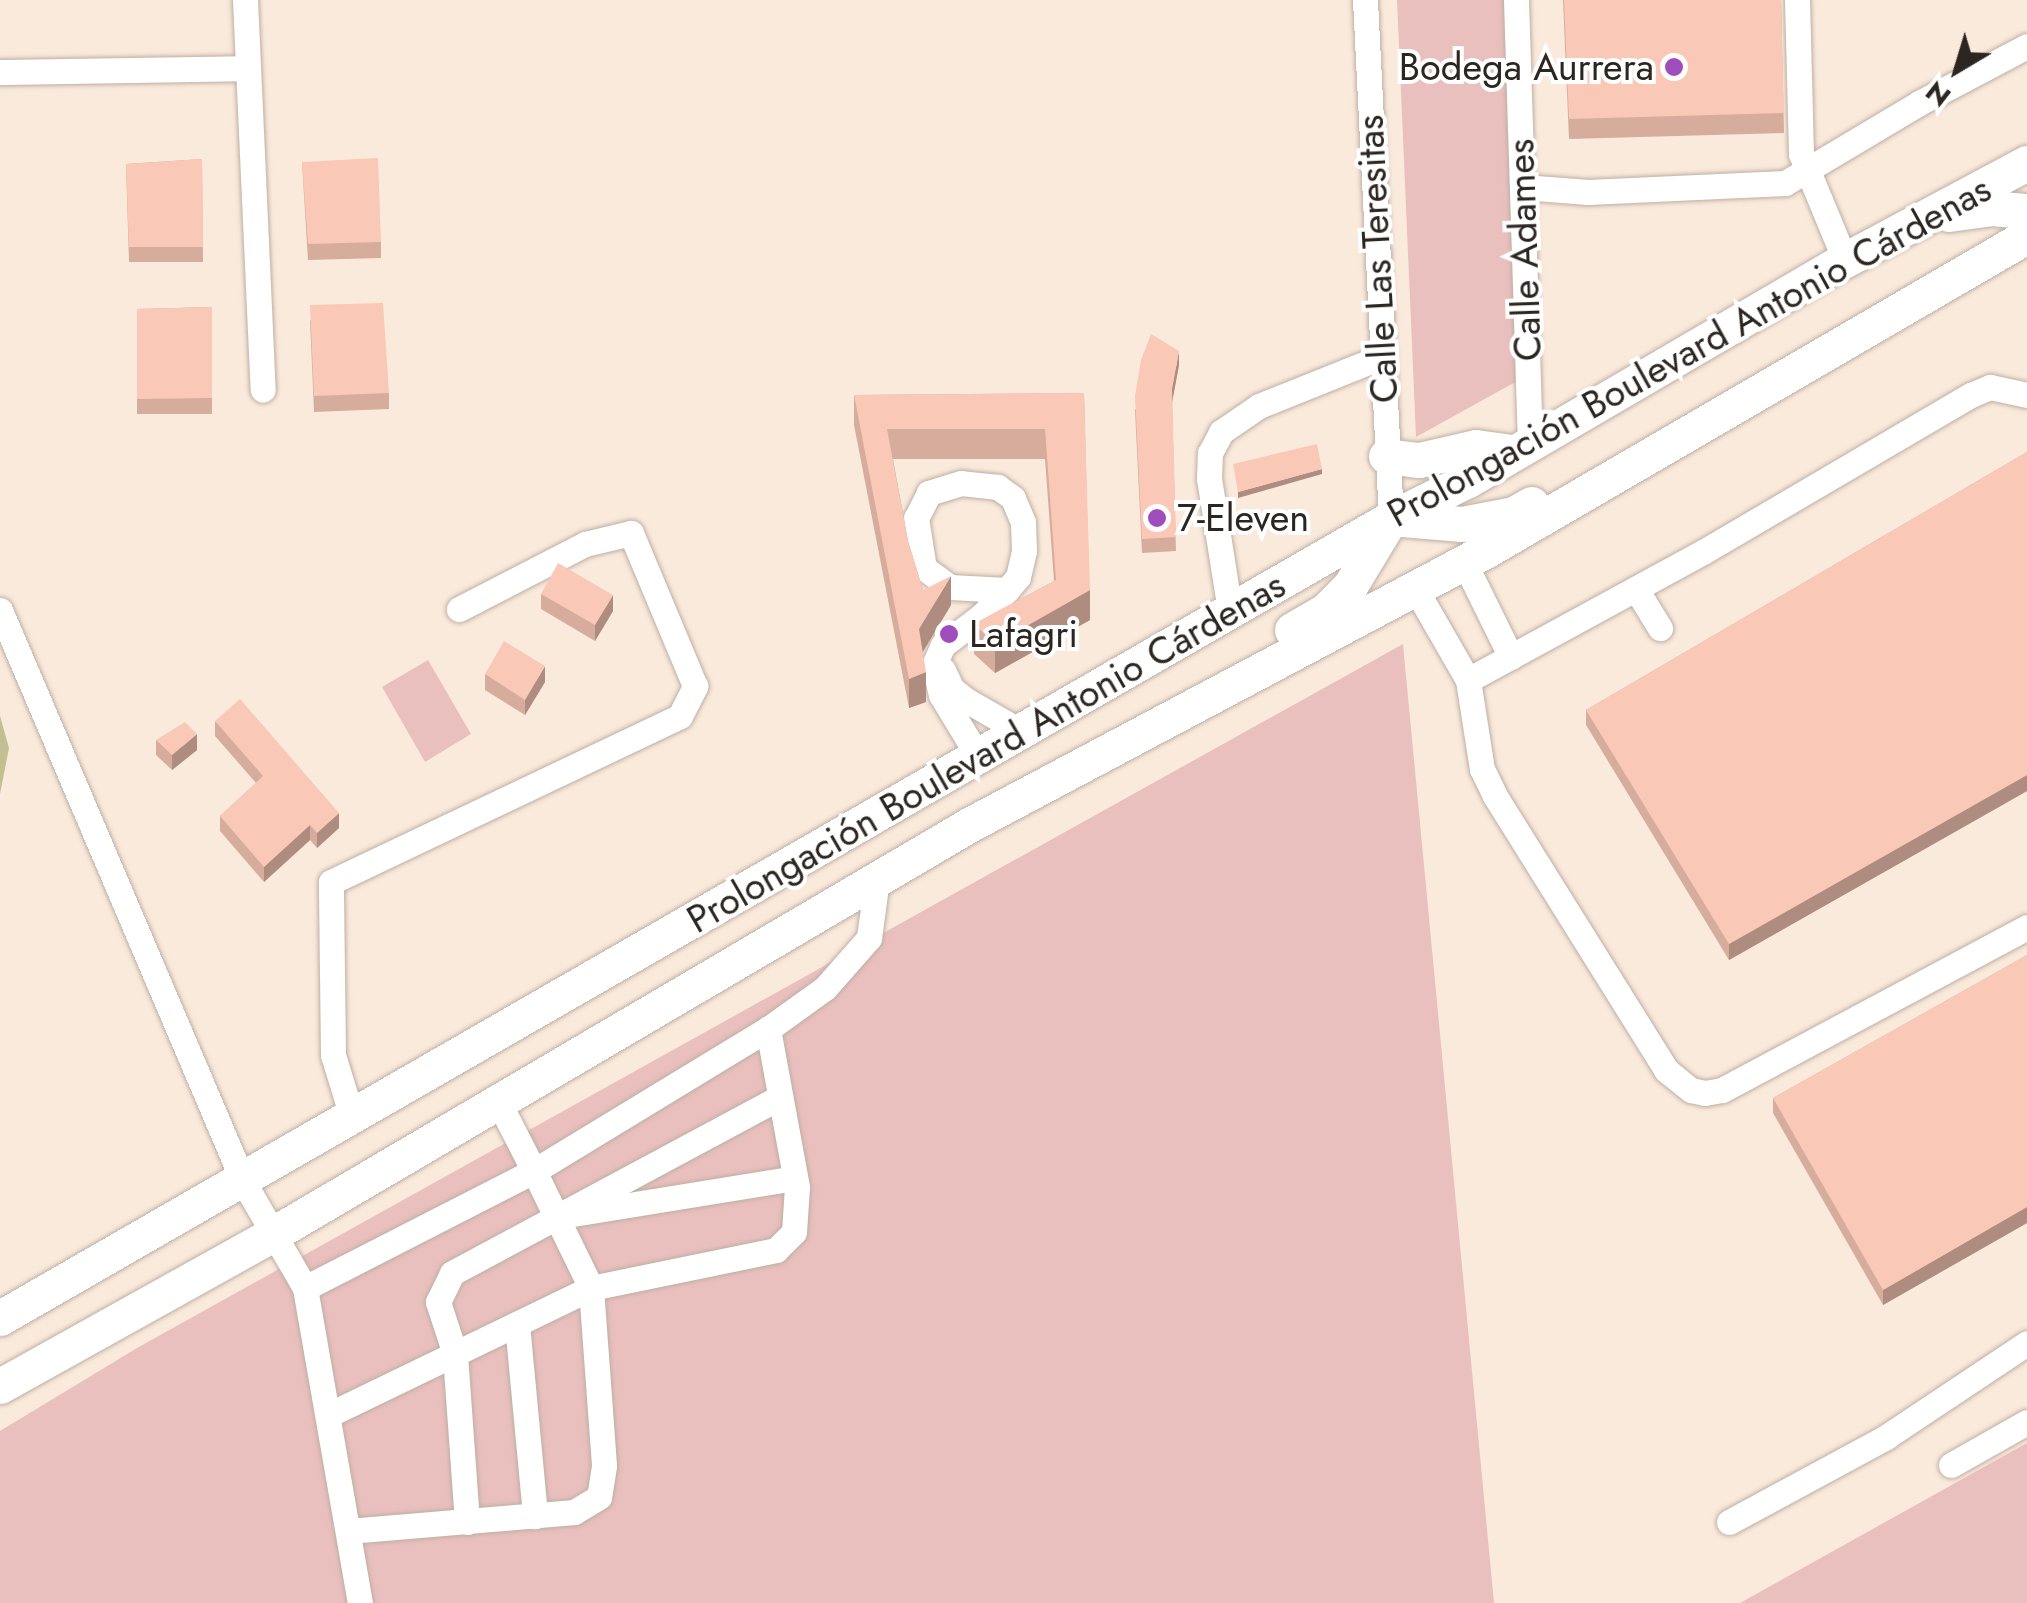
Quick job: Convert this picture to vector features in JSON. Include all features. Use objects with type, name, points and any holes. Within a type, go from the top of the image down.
[{"type":"highway","name":"Prolongación Boulevard Antonio Cárdenas","points":[[0,1318],[1391,518],[1468,480],[1845,260],[2027,163]]},
{"type":"highway","points":[[1911,225],[1991,208],[2027,211]]},
{"type":"highway","name":"Prolongación Boulevard Antonio Cárdenas","points":[[0,1386],[273,1234],[877,879],[1464,562],[2027,236]]},
{"type":"highway","points":[[1973,265],[2027,267]]},
{"type":"highway","points":[[1088,763],[1138,716],[1326,610],[1350,586],[1391,518],[1462,524],[1514,514],[1649,433],[1691,419],[1714,417]]},
{"type":"highway","points":[[1386,456],[1418,460],[1476,447],[1521,446]]},
{"type":"street","points":[[244,0],[263,390]]},
{"type":"street","name":"Calle Las Teresitas","points":[[1365,0],[1391,518]]},
{"type":"street","name":"Calle Adames","points":[[1516,0],[1523,188],[1521,446]]},
{"type":"street","points":[[1797,0],[1805,172],[1845,260]]},
{"type":"street","points":[[1523,188],[1588,192],[1785,182],[2027,46]]},
{"type":"street","points":[[0,72],[246,68]]},
{"type":"street","points":[[1230,611],[1208,479],[1210,452],[1221,432],[1259,406],[1381,357]]},
{"type":"street","points":[[1468,680],[1971,395],[1990,387],[2027,395]]},
{"type":"street","points":[[978,756],[936,685],[936,656],[1007,590],[1018,577],[1024,551],[1023,522],[1013,498],[988,484],[946,485],[929,493],[916,518],[924,568],[950,587],[1007,590]]},
{"type":"street","points":[[352,1117],[333,1055],[331,882],[680,716],[695,686],[631,533],[585,544],[459,609]]},
{"type":"street","points":[[1464,562],[1511,657]]},
{"type":"street","points":[[1415,588],[1468,680],[1482,768],[1495,796],[1666,1070],[1691,1090],[1722,1090],[2027,926]]},
{"type":"street","points":[[1636,588],[1660,628]]},
{"type":"street","points":[[0,610],[243,1181],[305,1288],[360,1603]]},
{"type":"street","points":[[954,637],[943,662],[952,689],[1020,731]]},
{"type":"street","points":[[305,1288],[534,1171],[768,1029],[825,988],[869,938],[877,879]]},
{"type":"street","points":[[328,1416],[591,1288],[776,1250],[794,1232],[795,1178],[768,1029]]},
{"type":"street","points":[[466,1522],[455,1354],[438,1302],[452,1273],[780,1097]]},
{"type":"street","points":[[349,1532],[574,1512],[599,1497],[604,1466],[591,1288],[498,1101]]},
{"type":"street","points":[[554,1217],[795,1178]]},
{"type":"street","points":[[517,1324],[535,1516]]},
{"type":"street","points":[[1729,1522],[1886,1437],[2027,1343]]},
{"type":"street","points":[[1951,1465],[2027,1422]]},
{"type":"shaded area","points":[[1397,0],[1504,0],[1519,380],[1416,437]]},
{"type":"shaded area","points":[[1403,644],[1494,1603],[0,1603],[0,1431],[137,1348]]},
{"type":"shaded area","points":[[428,660],[471,734],[425,762],[382,687]]},
{"type":"shaded area","points":[[0,716],[9,748],[0,794]]},
{"type":"shaded area","points":[[2027,1443],[2027,1603],[1740,1603]]},
{"type":"building","name":"Bodega Aurrera","points":[[1564,0],[1781,0],[1784,113],[1569,119]]},
{"type":"building","points":[[378,158],[381,242],[308,244],[302,162]]},
{"type":"building","points":[[202,159],[203,247],[129,247],[126,164]]},
{"type":"building","points":[[383,303],[389,393],[314,396],[310,305]]},
{"type":"building","points":[[212,307],[212,398],[137,399],[137,309]]},
{"type":"building","points":[[1151,334],[1179,351],[1172,389],[1176,537],[1142,539],[1135,396],[1141,360]]},
{"type":"building","points":[[1084,393],[1090,590],[995,644],[974,624],[1056,580],[1045,429],[887,429],[908,541],[923,590],[951,576],[919,629],[926,672],[909,679],[854,395]]},
{"type":"building","points":[[1317,444],[1322,469],[1238,492],[1233,464]]},
{"type":"building","points":[[2027,452],[2027,775],[1729,944],[1586,710]]},
{"type":"building","points":[[558,563],[613,595],[595,625],[541,594]]},
{"type":"building","points":[[504,641],[545,666],[525,700],[485,674]]},
{"type":"building","points":[[240,699],[339,813],[317,833],[310,825],[264,867],[220,816],[263,776],[215,721]]},
{"type":"building","points":[[185,722],[197,734],[172,755],[156,740]]},
{"type":"building","points":[[2027,955],[2027,1207],[1883,1290],[1773,1098]]},
{"type":"place","name":"Bodega Aurrera","points":[[1674,67]]},
{"type":"place","name":"7-Eleven","points":[[1157,518]]},
{"type":"place","name":"Lafagri","points":[[949,634]]}]
